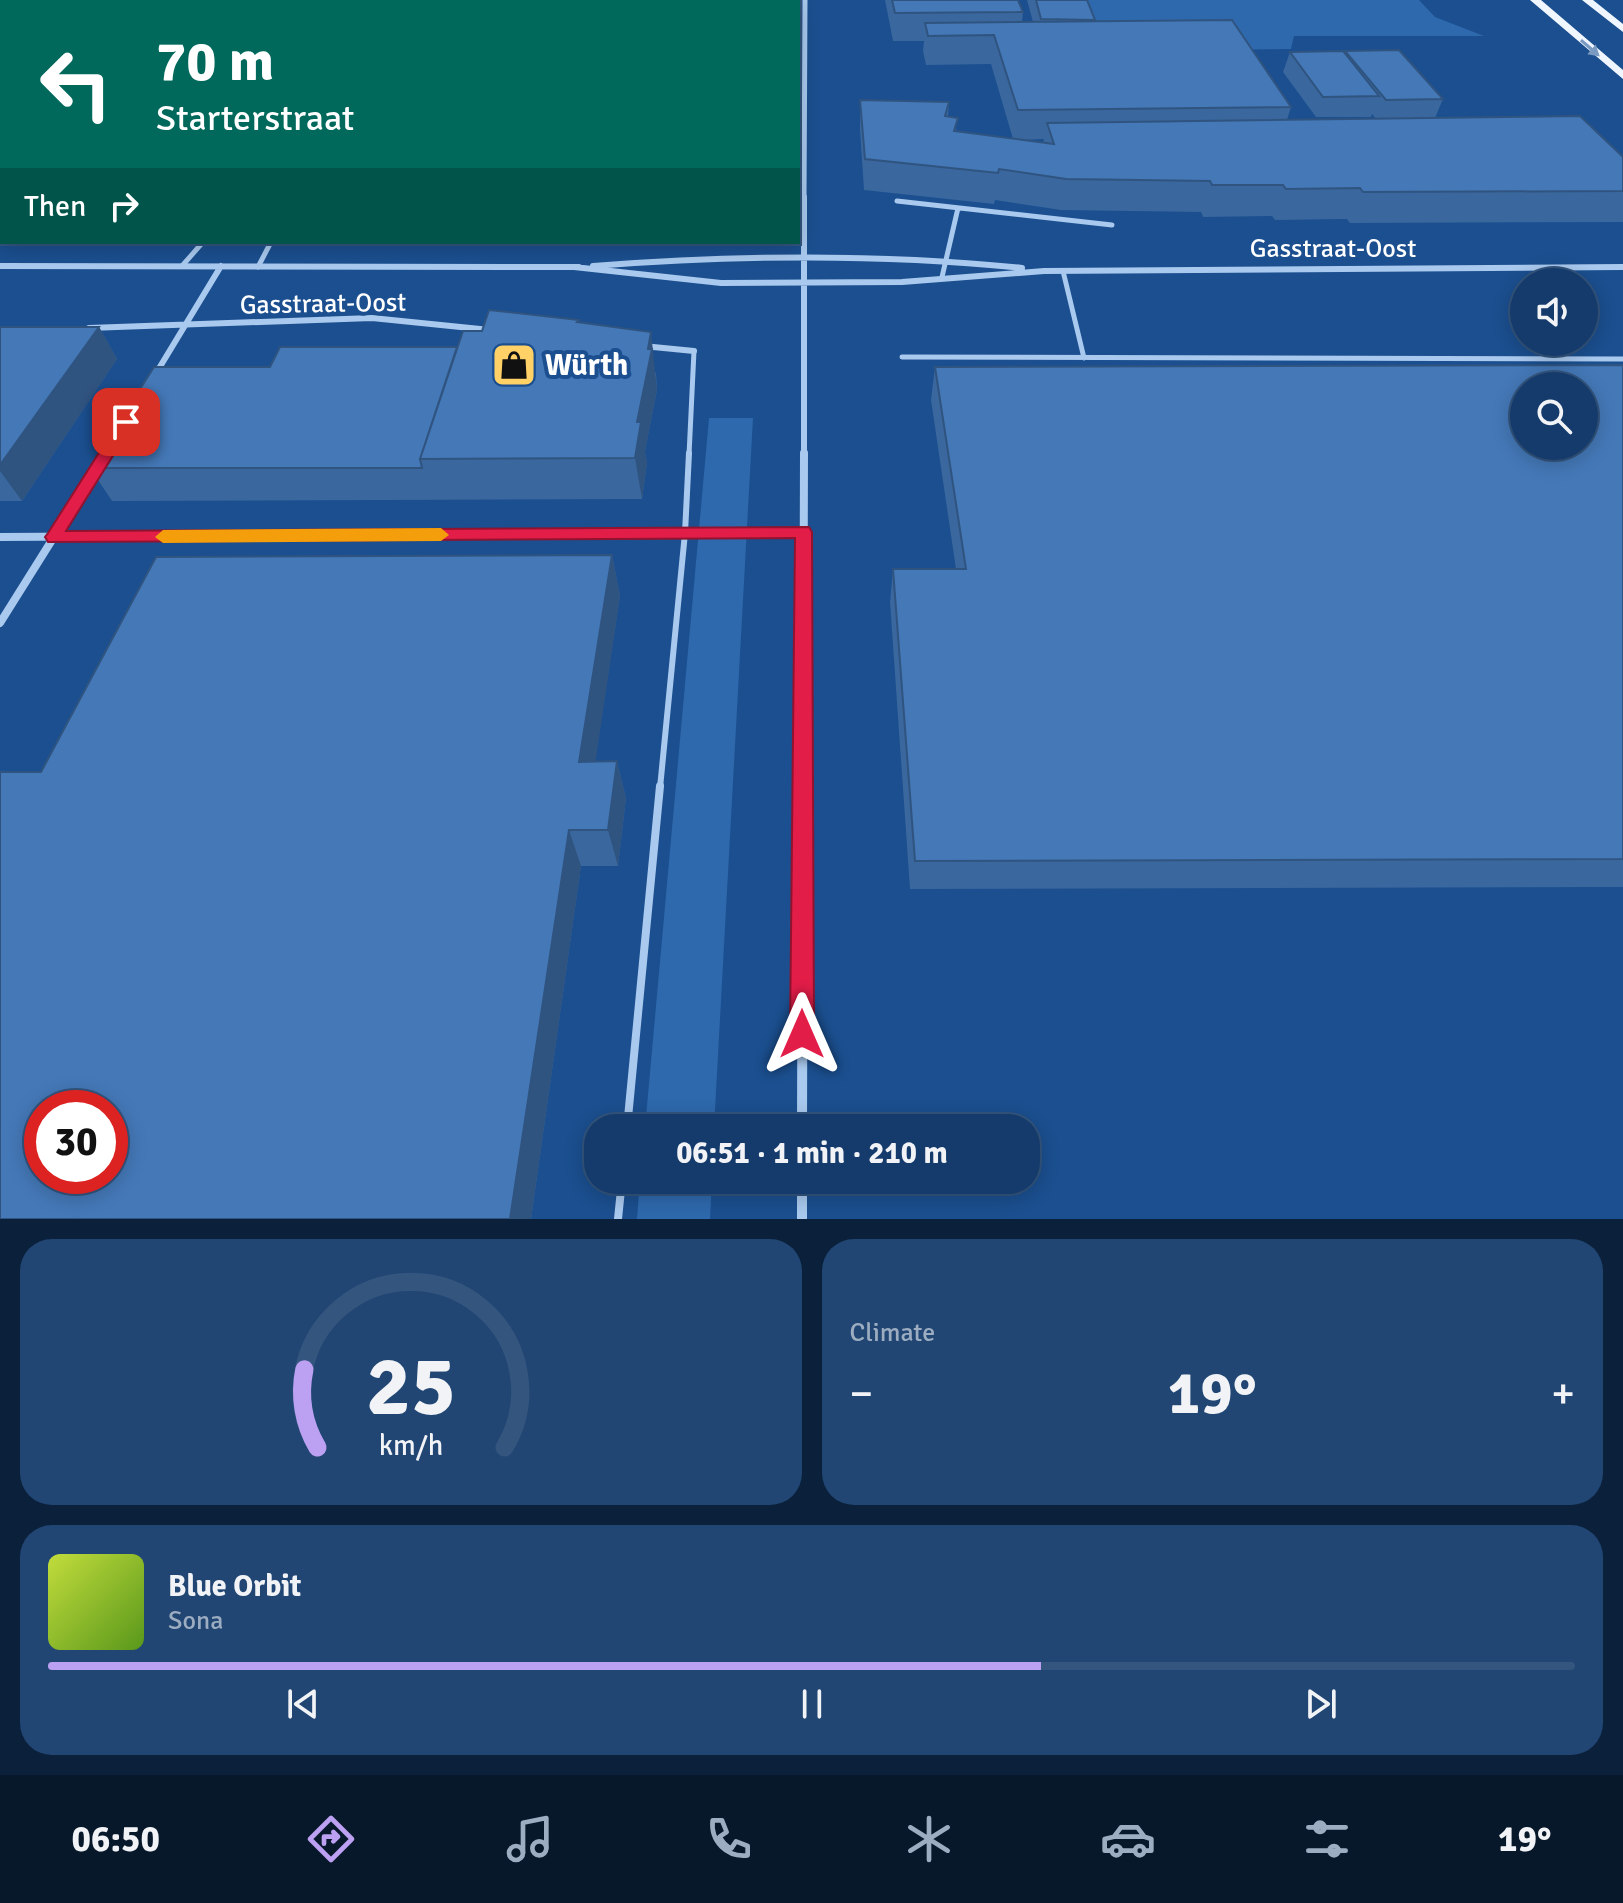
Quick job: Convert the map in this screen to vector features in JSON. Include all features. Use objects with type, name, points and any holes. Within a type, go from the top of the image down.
[{"type":"main road","points":[[1535,0],[1623,76]]},
{"type":"main road","points":[[1587,0],[1623,29]]},
{"type":"street","points":[[802,1114],[804,283],[807,253],[805,0]]},
{"type":"street","name":"Gasstraat-Oost","points":[[0,266],[574,267],[726,255],[807,253],[946,259],[1044,271]]},
{"type":"street","points":[[148,387],[221,266]]},
{"type":"street","name":"Gasstraat-Oost","points":[[574,267],[721,283],[902,282],[1044,271],[1623,267]]},
{"type":"street","name":"Gasstraat-Oost","points":[[77,328],[185,327],[372,318],[495,331]]},
{"type":"street","points":[[633,345],[694,351]]},
{"type":"street","points":[[0,623],[101,462]]},
{"type":"street","points":[[0,537],[803,532]]},
{"type":"street","points":[[802,1194],[802,1219]]},
{"type":"lane","points":[[897,201],[1112,225]]},
{"type":"lane","points":[[942,277],[958,208]]},
{"type":"lane","points":[[182,266],[201,244]]},
{"type":"lane","name":"Gasstraat-Oost","points":[[258,267],[270,244]]},
{"type":"lane","points":[[1063,271],[1084,358]]},
{"type":"lane","points":[[628,1114],[685,533],[694,351]]},
{"type":"lane","points":[[902,357],[1623,359]]},
{"type":"lane","points":[[618,1219],[621,1194]]},
{"type":"shaded area","points":[[1086,0],[1419,0],[1435,17],[1484,36],[1294,36],[1291,49],[1104,51]]},
{"type":"shaded area","points":[[709,418],[753,418],[715,1114],[646,1114]]},
{"type":"shaded area","points":[[639,1194],[711,1194],[710,1219],[637,1219]]},
{"type":"building","points":[[892,0],[1018,0],[1023,12],[895,13]]},
{"type":"building","points":[[1036,0],[1087,0],[1095,20],[1041,19]]},
{"type":"building","points":[[1232,20],[1291,107],[1018,110],[994,35],[928,36],[925,23]]},
{"type":"building","points":[[1399,50],[1443,99],[1386,100],[1345,51]]},
{"type":"building","points":[[1343,51],[1379,96],[1323,97],[1290,52]]},
{"type":"building","points":[[860,100],[949,102],[945,116],[958,118],[954,131],[1054,144],[1047,123],[1580,116],[1623,157],[1623,191],[1363,192],[1360,188],[1286,189],[1283,185],[1212,185],[1210,181],[1066,179],[999,169],[998,173],[865,159]]},
{"type":"building","points":[[489,310],[651,332],[648,349],[652,349],[637,422],[641,422],[635,458],[420,459],[463,331],[482,331]]},
{"type":"building","points":[[0,327],[99,327],[0,465]]},
{"type":"building","points":[[280,347],[457,347],[420,459],[422,468],[90,468],[154,367],[270,367]]},
{"type":"building","points":[[1623,365],[1623,859],[915,861],[893,569],[966,569],[935,367]]},
{"type":"building","points":[[612,555],[579,762],[617,761],[608,830],[569,830],[510,1219],[0,1219],[0,772],[41,772],[156,557]]},
{"type":"slow traffic","points":[[163,537],[441,535]]},
{"type":"place","name":"Würth","points":[[514,365]]},
{"type":"route","points":[[126,422],[54,537],[803,532],[802,1034]]}]
